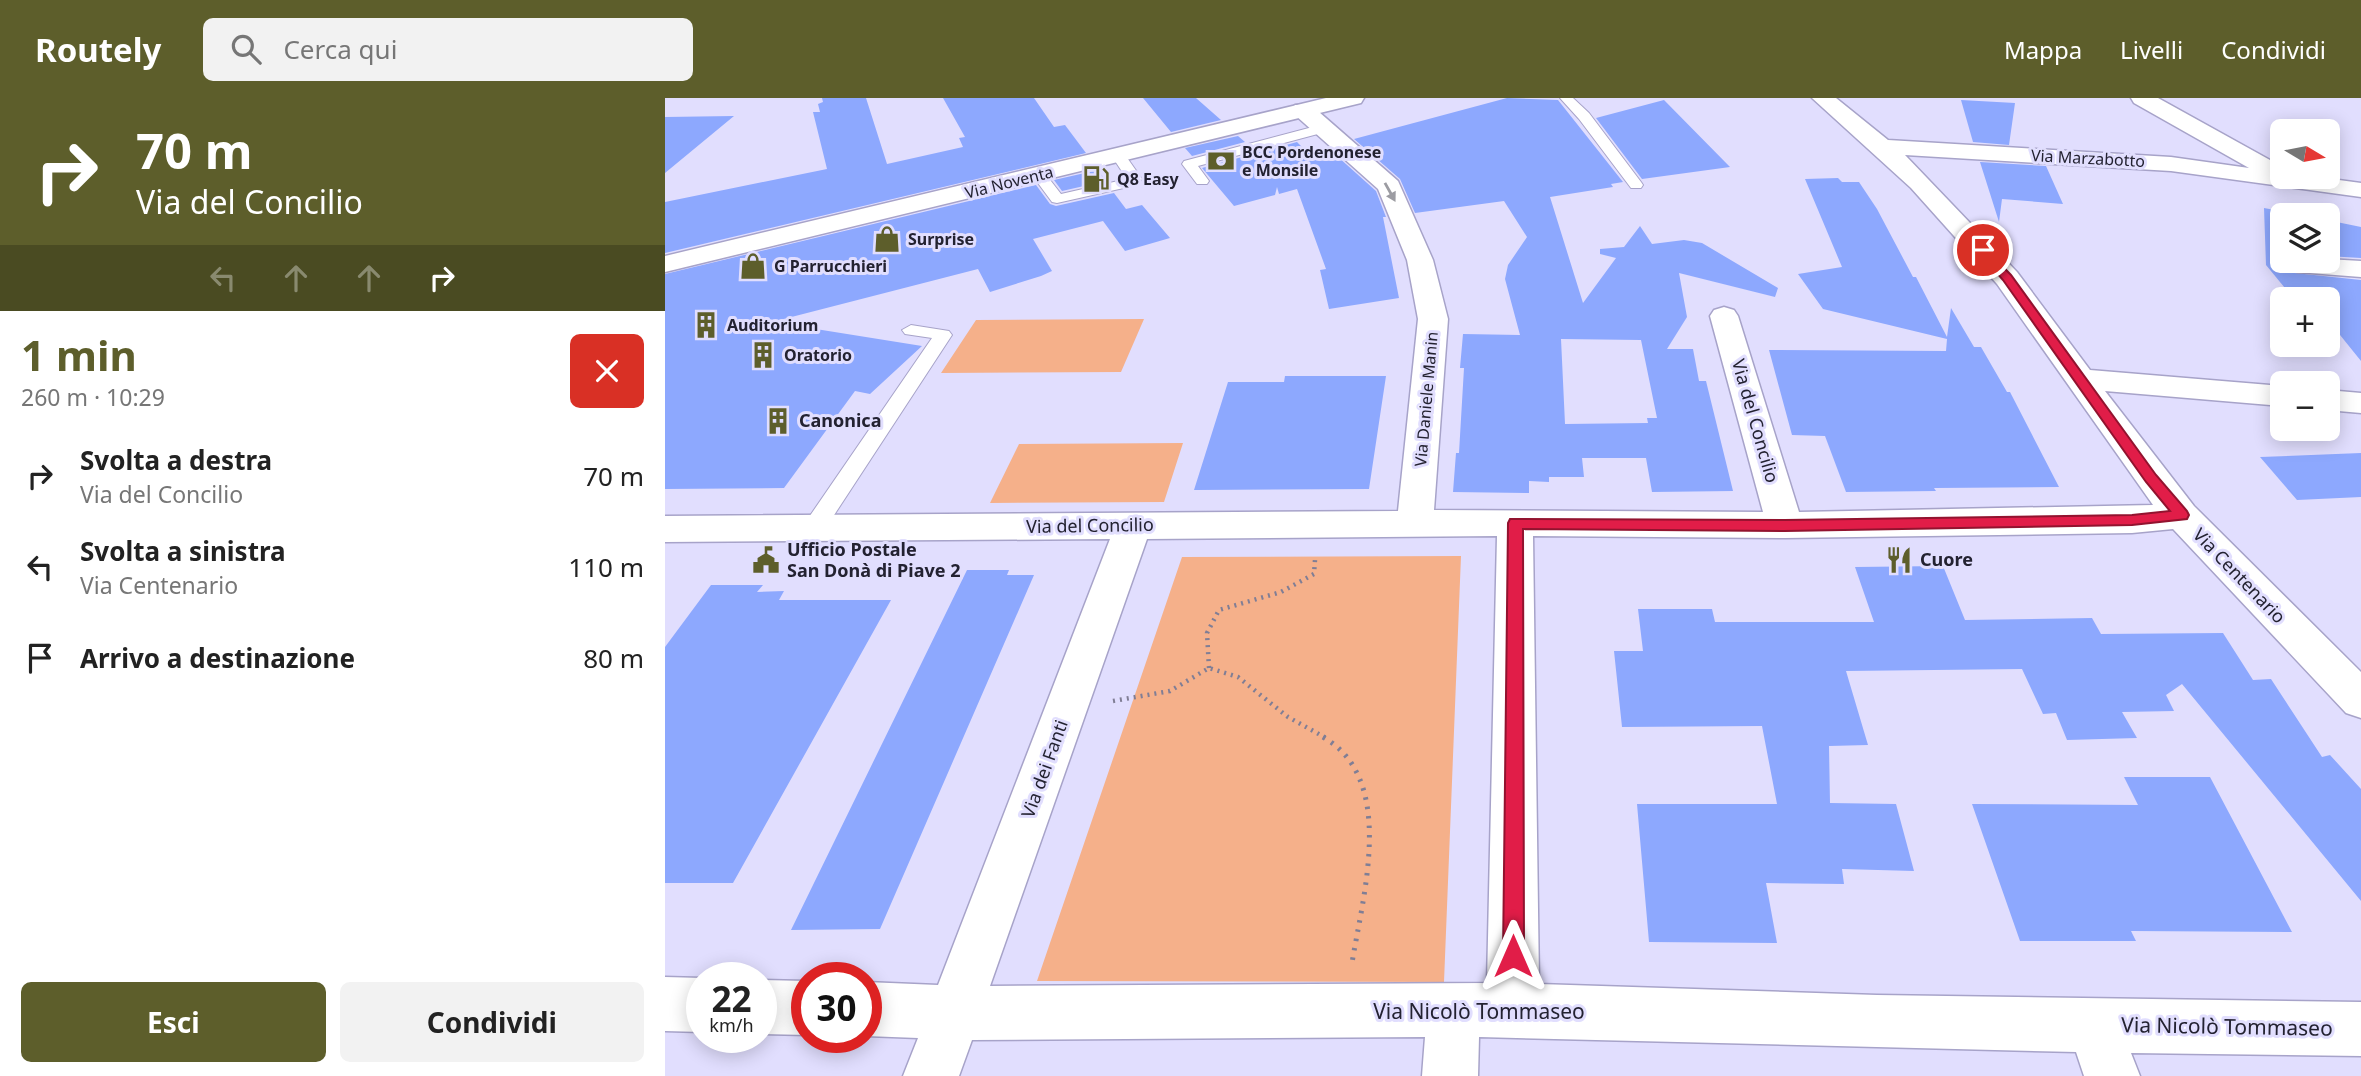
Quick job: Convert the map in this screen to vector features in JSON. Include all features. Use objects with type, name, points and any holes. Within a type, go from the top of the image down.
[{"type":"street","name":"Via Noventa","points":[[665,264],[1045,183],[1123,163],[1177,141],[1314,119],[1353,98]]},
{"type":"street","name":"Via Centenario","points":[[1823,98],[1883,147],[1943,206],[2007,278],[2151,478],[2181,515],[2361,700]]},
{"type":"street","name":"Via Marzabotto","points":[[2141,98],[2270,170]]},
{"type":"street","name":"Via Daniele Manin","points":[[1314,119],[1388,186],[1420,260],[1433,318],[1415,524]]},
{"type":"street","name":"Via Marzabotto","points":[[1883,147],[2171,164],[2270,177]]},
{"type":"street","name":"Via Marzabotto","points":[[2340,187],[2361,190]]},
{"type":"street","points":[[2340,268],[2361,269]]},
{"type":"street","name":"Via del Concilio","points":[[1724,316],[1785,525]]},
{"type":"street","points":[[2079,379],[2270,395]]},
{"type":"street","points":[[2340,401],[2361,403]]},
{"type":"street","name":"Via del Concilio","points":[[665,529],[1515,523],[1785,525],[2132,520],[2181,515]]},
{"type":"street","points":[[1513,1010],[1515,523]]},
{"type":"street","name":"Via dei Fanti","points":[[931,1076],[1134,525]]},
{"type":"street","points":[[665,1004],[686,1005]]},
{"type":"street","name":"Via Nicolò Tommaseo","points":[[882,1010],[955,1013],[1513,1010],[1877,1022],[2361,1029]]},
{"type":"street","points":[[1450,1076],[1453,1010]]},
{"type":"street","name":"Via Nicolò Tommaseo","points":[[2093,1024],[2112,1076]]},
{"type":"lane","points":[[1566,98],[1584,116],[1636,185]]},
{"type":"lane","points":[[1202,181],[1189,164],[1314,119]]},
{"type":"lane","points":[[1177,141],[1198,160]]},
{"type":"lane","points":[[813,529],[943,335],[911,330]]},
{"type":"path","points":[[1209,668],[1207,633],[1219,610],[1281,592],[1314,574],[1318,525]]},
{"type":"path","points":[[1067,709],[1170,691],[1209,668],[1238,677],[1288,717],[1332,742],[1358,773],[1371,822],[1367,871],[1344,1012]]},
{"type":"shaded area","points":[[1144,319],[1121,372],[941,373],[976,320]]},
{"type":"shaded area","points":[[1183,443],[1164,502],[990,503],[1019,444]]},
{"type":"shaded area","points":[[1461,556],[1444,982],[1037,981],[1182,557]]},
{"type":"building","points":[[822,98],[866,98],[887,164],[963,147],[959,138],[965,137],[943,98],[1034,98],[1054,127],[1065,125],[1086,153],[665,253],[665,202],[827,169],[813,112],[820,112],[818,104],[823,102]]},
{"type":"building","points":[[1143,98],[1196,98],[1221,120],[1171,132]]},
{"type":"building","points":[[1507,98],[1558,100],[1623,182],[1611,184],[1613,187],[1550,197],[1583,303],[1616,258],[1600,254],[1600,249],[1624,247],[1640,226],[1652,244],[1684,240],[1702,243],[1778,288],[1775,297],[1679,273],[1687,317],[1667,349],[1693,349],[1699,381],[1706,381],[1733,491],[1652,492],[1646,458],[1582,458],[1584,477],[1549,477],[1549,482],[1529,481],[1529,493],[1453,492],[1456,453],[1459,453],[1464,368],[1460,368],[1463,334],[1520,335],[1505,279],[1508,265],[1527,237],[1504,201],[1415,213],[1400,179],[1354,139]],"holes":[[[1561,339],[1641,340],[1657,418],[1647,418],[1648,423],[1565,424]]]},
{"type":"building","points":[[1664,100],[1730,167],[1642,179],[1596,118]]},
{"type":"building","points":[[1961,100],[2015,103],[2009,145],[1973,142]]},
{"type":"building","points":[[734,116],[665,173],[665,117]]},
{"type":"building","points":[[1238,136],[1245,142],[1192,156],[1185,148]]},
{"type":"building","points":[[1297,142],[1307,152],[1327,147],[1376,191],[1386,217],[1383,217],[1399,298],[1329,309],[1320,270],[1326,269],[1297,189],[1279,194],[1277,187],[1275,195],[1234,206],[1202,168]]},
{"type":"building","points":[[1980,162],[2046,166],[2063,204],[2002,199],[1999,222]]},
{"type":"building","points":[[1098,170],[1106,181],[1062,191],[1054,180]]},
{"type":"building","points":[[1838,178],[1842,182],[1859,182],[1877,209],[1913,277],[1916,277],[1947,337],[1951,308],[1974,347],[1981,347],[2007,392],[2010,392],[2059,487],[1846,492],[1825,436],[1792,435],[1769,350],[1946,351],[1947,339],[1823,309],[1798,274],[1842,267],[1805,179]]},
{"type":"building","points":[[1036,185],[1050,204],[1056,206],[1114,193],[1126,209],[1142,205],[1170,238],[1125,251],[1103,221],[1033,239],[1052,271],[990,292],[978,269],[772,322],[922,346],[870,394],[855,391],[784,488],[665,489],[665,274]]},
{"type":"building","points":[[2264,208],[2270,209],[2270,270],[2266,265]]},
{"type":"building","points":[[2340,223],[2361,227],[2361,258],[2340,257]]},
{"type":"building","points":[[2273,273],[2361,280],[2361,361],[2340,335],[2340,287],[2284,287]]},
{"type":"building","points":[[1285,376],[1386,376],[1369,489],[1194,490],[1228,382],[1284,382]]},
{"type":"building","points":[[2361,453],[2361,497],[2297,500],[2260,457]]},
{"type":"building","points":[[1943,566],[1965,620],[2092,618],[2101,634],[2223,633],[2253,680],[2271,679],[2322,757],[2330,755],[2361,789],[2361,901],[2182,684],[2166,695],[2174,711],[2122,712],[2137,738],[2067,740],[2056,713],[2043,714],[2022,669],[1846,671],[1868,745],[1829,746],[1830,803],[1896,804],[1914,871],[1842,869],[1844,884],[1766,883],[1777,943],[1649,942],[1637,804],[1777,804],[1762,726],[1622,727],[1614,651],[1643,651],[1638,609],[1712,609],[1715,622],[1874,622],[1855,567]]},
{"type":"building","points":[[967,570],[1009,570],[1007,575],[1034,575],[880,929],[791,930]]},
{"type":"building","points":[[711,585],[763,585],[757,592],[784,591],[779,600],[891,600],[733,883],[665,883],[665,647]]},
{"type":"building","points":[[2124,777],[2210,777],[2292,932],[2131,931],[2136,941],[2020,941],[1972,804],[2138,805]]},
{"type":"place","name":"BCC Pordenonese e Monsile","points":[[1221,161]]},
{"type":"place","name":"Q8 Easy","points":[[1096,179]]},
{"type":"place","name":"Surprise","points":[[887,239]]},
{"type":"place","name":"G Parrucchieri","points":[[753,266]]},
{"type":"place","name":"Auditorium","points":[[706,325]]},
{"type":"place","name":"Oratorio","points":[[763,355]]},
{"type":"place","name":"Canonica","points":[[778,421]]},
{"type":"place","name":"Ufficio Postale San Donà di Piave 2","points":[[766,560]]},
{"type":"place","name":"Cuore","points":[[1899,560]]},
{"type":"route","points":[[1513,956],[1515,523],[1785,525],[2132,520],[2181,515],[2151,478],[2007,278],[1983,250]]}]
